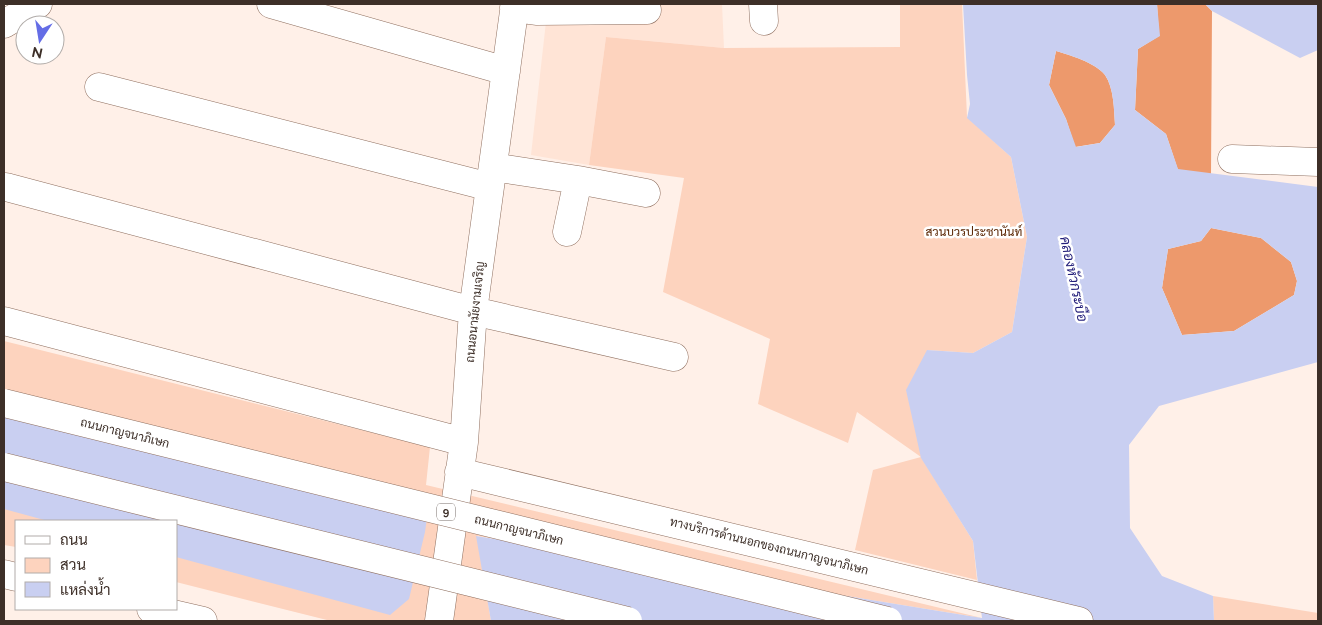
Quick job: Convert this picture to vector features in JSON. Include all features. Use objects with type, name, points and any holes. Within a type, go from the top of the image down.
[{"type":"main road","points":[[4,24],[38,4]]},
{"type":"main road","points":[[271,4],[506,71]]},
{"type":"main road","points":[[515,6],[536,11],[647,10]]},
{"type":"main road","name":"ถนนอนามัยงามเจริญ","points":[[439,621],[464,442],[473,311],[515,6]]},
{"type":"main road","points":[[99,87],[491,177],[578,180],[646,192]]},
{"type":"main road","points":[[1232,159],[1318,162]]},
{"type":"main road","points":[[567,232],[578,180]]},
{"type":"main road","points":[[6,187],[473,311],[674,357]]},
{"type":"main road","points":[[4,321],[464,442]]},
{"type":"main road","name":"ถนนกาญจนาภิเษก","points":[[4,403],[888,621]]},
{"type":"main road","points":[[4,467],[628,621]]},
{"type":"main road","name":"ทางบริการด้านนอกของถนนกาญจนาภิเษก","points":[[459,472],[1079,621]]},
{"type":"main road","points":[[155,610],[203,621]]},
{"type":"shaded area","points":[[548,4],[722,4],[724,48],[606,37],[589,165],[531,155]]},
{"type":"shaded area","points":[[1157,4],[1205,4],[1212,11],[1211,175],[1178,170],[1166,134],[1135,110],[1138,49],[1159,36]]},
{"type":"shaded area","points":[[1056,51],[1089,63],[1101,71],[1108,80],[1113,99],[1115,125],[1100,143],[1075,147],[1066,119],[1049,85]]},
{"type":"shaded area","points":[[1211,228],[1261,238],[1291,262],[1297,281],[1294,295],[1234,331],[1182,335],[1162,288],[1168,249],[1201,241]]},
{"type":"green space","name":"สวนบวรประชานันท์","points":[[900,4],[962,4],[967,117],[1011,157],[1027,237],[1012,332],[973,353],[927,350],[921,457],[857,412],[848,443],[758,404],[770,339],[663,292],[684,178],[589,165],[606,37],[724,48],[900,47]]},
{"type":"green space","points":[[4,341],[430,447],[426,485],[982,618],[477,536],[491,621],[331,621],[178,583],[178,520],[15,520],[15,547],[4,545]]},
{"type":"green space","points":[[921,457],[973,541],[977,580],[855,550],[873,470]]},
{"type":"green space","points":[[1213,596],[1318,613],[1318,621],[1214,621]]},
{"type":"water","name":"คลองหัวกระบือ","points":[[963,4],[1157,4],[1160,36],[1138,49],[1135,110],[1166,134],[1178,169],[1318,187],[1318,362],[1159,406],[1129,445],[1130,528],[1162,576],[1213,596],[1214,621],[491,621],[476,536],[982,618],[973,541],[921,458],[906,390],[927,350],[973,353],[1012,332],[1027,237],[1011,157],[967,118],[970,104]],"holes":[[[1056,51],[1089,63],[1101,71],[1108,80],[1113,99],[1115,125],[1100,143],[1076,147],[1066,119],[1049,85]],[[1211,228],[1261,238],[1291,262],[1297,281],[1294,295],[1234,331],[1182,335],[1162,288],[1168,249],[1201,241]]]},
{"type":"water","points":[[1205,4],[1318,4],[1318,50],[1300,58],[1212,11]]},
{"type":"water","points":[[4,392],[430,497],[425,532],[409,599],[390,615],[178,558],[178,520],[44,520],[4,509]]}]
